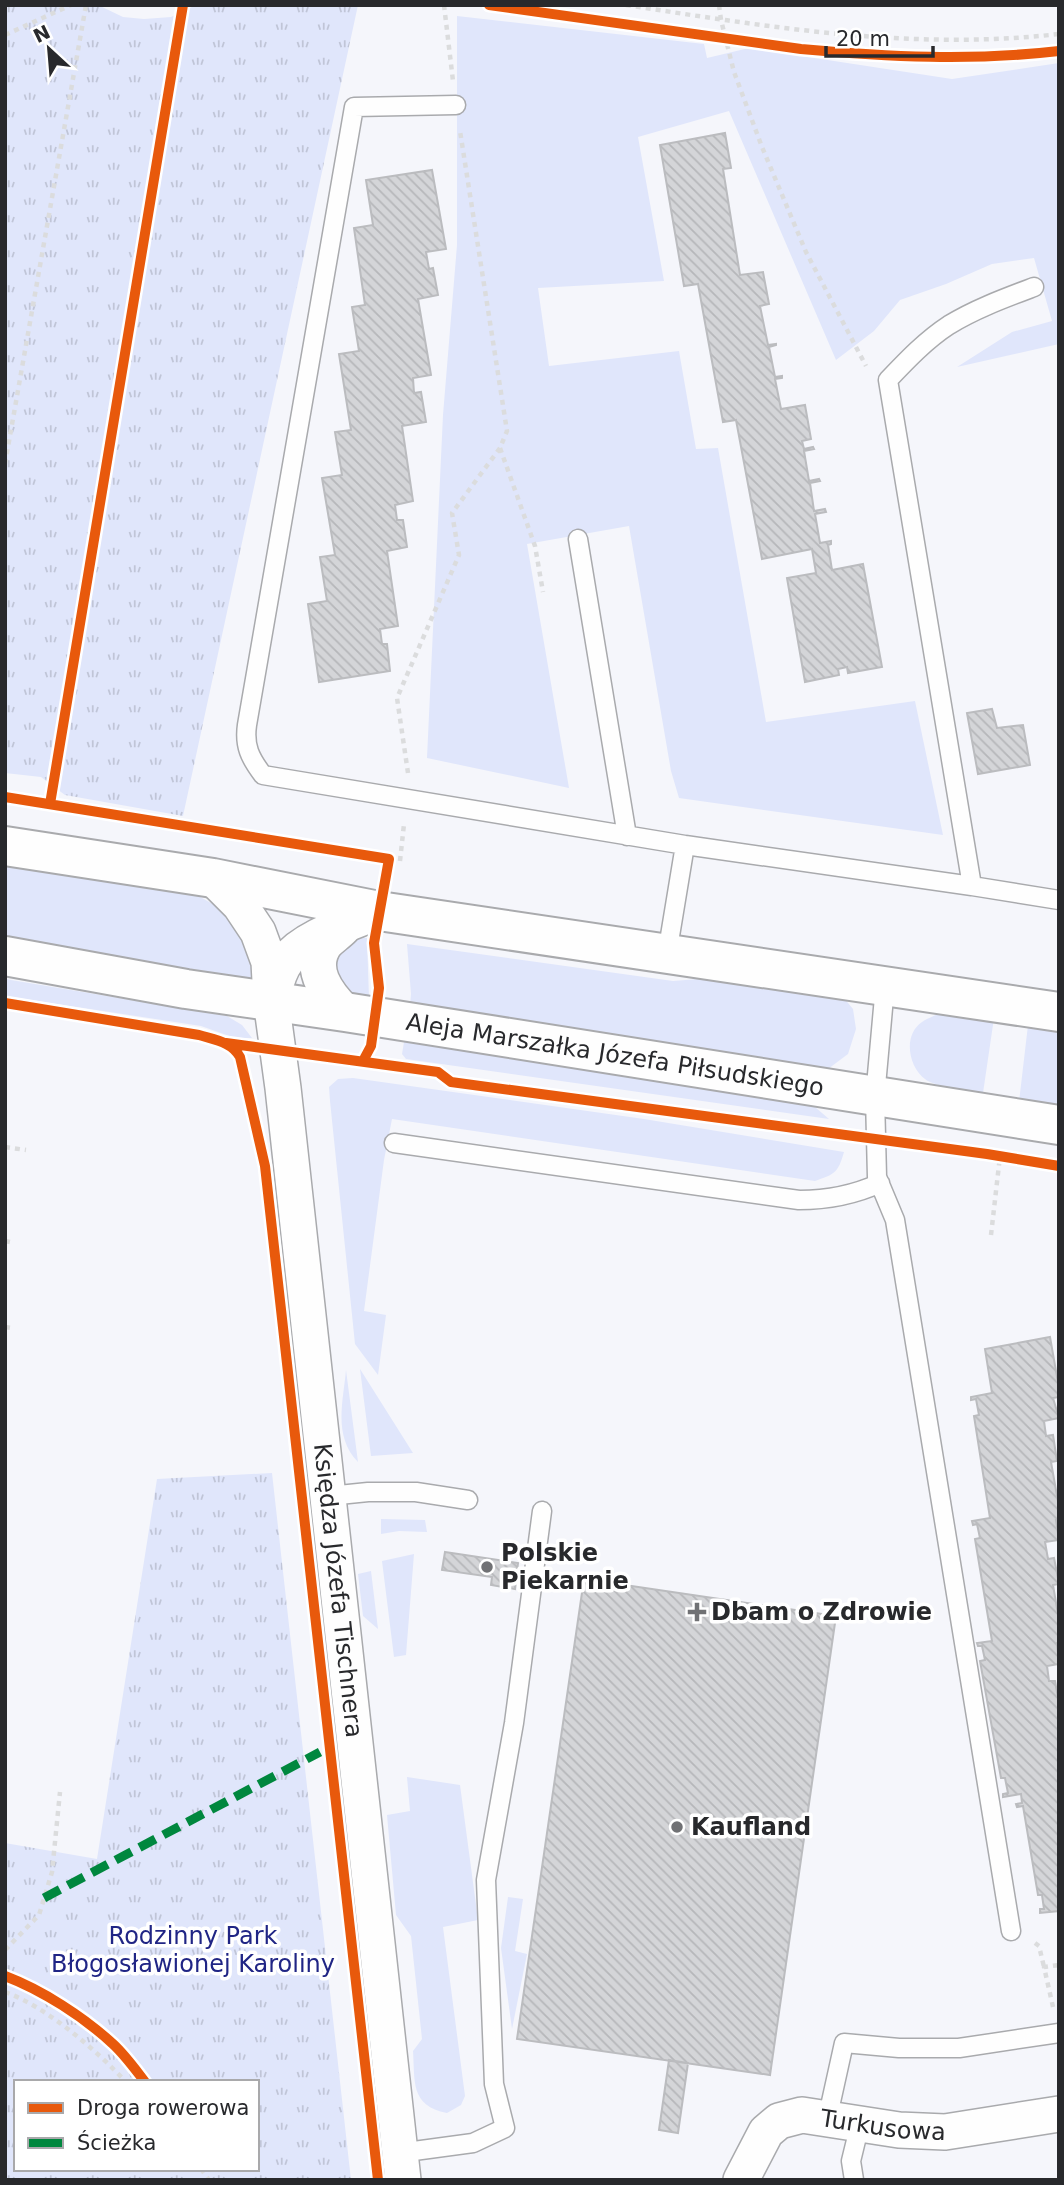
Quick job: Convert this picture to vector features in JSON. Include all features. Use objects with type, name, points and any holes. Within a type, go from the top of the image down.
[{"type":"main road","points":[[5,846],[213,878],[362,919],[667,954],[1059,1012]]},
{"type":"main road","name":"Aleja Marszałka Józefa Piłsudskiego","points":[[5,956],[186,989],[271,1000],[1059,1125]]},
{"type":"street","name":"Księdza Józefa Tischnera","points":[[213,878],[240,905],[258,932],[269,962],[271,1000],[283,1088],[401,2166]]},
{"type":"street","points":[[271,1000],[278,974],[287,959],[302,946],[362,919]]},
{"type":"street","points":[[345,1012],[330,998],[323,985],[319,959],[326,944],[362,919]]},
{"type":"street","name":"Turkusowa","points":[[741,2180],[766,2132],[779,2121],[802,2115],[899,2130],[945,2133],[1059,2115]]},
{"type":"lane","points":[[456,105],[354,107],[245,741],[251,760],[263,775],[627,836],[1059,900]]},
{"type":"lane","points":[[972,886],[888,380],[916,351],[949,325],[995,302],[1034,287]]},
{"type":"lane","points":[[578,539],[627,836]]},
{"type":"lane","points":[[667,954],[685,845]]},
{"type":"lane","points":[[885,986],[875,1097],[877,1177],[895,1220],[1011,1931]]},
{"type":"lane","points":[[394,1143],[799,1200],[839,1197],[880,1183]]},
{"type":"lane","points":[[328,1496],[368,1492],[416,1492],[468,1500]]},
{"type":"lane","points":[[401,2166],[473,2143],[505,2128],[494,2084],[486,1880],[514,1723],[542,1511]]},
{"type":"lane","points":[[853,2180],[843,2122],[844,2043],[899,2048],[959,2048],[1057,2025]]},
{"type":"path","points":[[5,34],[71,5]]},
{"type":"path","points":[[5,464],[86,5]]},
{"type":"path","points":[[397,698],[458,555],[452,513],[500,448],[507,430],[456,105],[444,5]]},
{"type":"path","points":[[626,5],[844,36],[929,40],[1029,38],[1059,34]]},
{"type":"path","points":[[719,5],[734,72],[806,252],[872,377],[888,380]]},
{"type":"path","points":[[713,37],[738,40]]},
{"type":"path","points":[[500,448],[535,546],[542,592]]},
{"type":"path","points":[[5,1147],[26,1150]]},
{"type":"path","points":[[991,1235],[1000,1156]]},
{"type":"path","points":[[5,1950],[39,1915],[52,1872],[60,1792]]},
{"type":"path","points":[[1057,2025],[1044,1967],[1059,1965]]},
{"type":"path","points":[[5,1992],[17,1996],[60,2023],[98,2052],[124,2080]]},
{"type":"green space","points":[[5,5],[98,5],[123,17],[144,19],[171,17],[196,5],[358,5],[183,816],[65,795],[41,777],[5,773]]},
{"type":"green space","points":[[457,16],[704,44],[707,58],[749,48],[952,79],[1059,63],[1059,344],[957,367],[1012,332],[1052,321],[1034,258],[992,264],[900,300],[874,331],[836,360],[729,111],[638,137],[664,281],[538,288],[549,366],[679,351],[696,449],[718,448],[766,722],[915,701],[943,835],[679,798],[671,771],[629,526],[527,544],[569,788],[427,758],[443,415],[457,245]]},
{"type":"green space","points":[[5,860],[195,894],[225,911],[246,933],[262,980],[5,940]]},
{"type":"green space","points":[[352,938],[367,938],[369,998],[347,993],[339,988],[331,956]]},
{"type":"green space","points":[[407,944],[673,981],[749,975],[839,992],[853,1009],[856,1029],[848,1054],[828,1069],[410,1005]]},
{"type":"green space","points":[[5,979],[227,1016],[242,1025],[252,1038],[235,1038],[201,1026],[5,996]]},
{"type":"green space","points":[[942,1012],[994,1018],[983,1093],[930,1082],[915,1066],[910,1050],[912,1035],[922,1022]]},
{"type":"green space","points":[[1028,1025],[1059,1029],[1059,1108],[1019,1102]]},
{"type":"green space","points":[[404,1042],[787,1101],[815,1107],[829,1119],[406,1059],[402,1054]]},
{"type":"green space","points":[[353,1078],[644,1119],[844,1152],[835,1172],[815,1181],[392,1119],[364,1311],[386,1315],[378,1375],[355,1344],[330,1101],[329,1087],[338,1079]]},
{"type":"green space","points":[[360,1369],[413,1453],[371,1456]]},
{"type":"green space","points":[[346,1370],[358,1462],[350,1452],[342,1430]]},
{"type":"green space","name":"Rodzinny Park Błogosławionej Karoliny","points":[[272,1473],[351,2180],[5,2180],[5,1843],[97,1859],[157,1479]]},
{"type":"green space","points":[[381,1519],[425,1520],[427,1532],[399,1531],[381,1534]]},
{"type":"green space","points":[[414,1554],[406,1655],[394,1657],[382,1561]]},
{"type":"green space","points":[[371,1571],[378,1629],[363,1616],[358,1574]]},
{"type":"green space","points":[[407,1777],[460,1785],[478,1920],[443,1927],[465,2096],[461,2105],[447,2113],[426,2105],[415,2082],[413,2051],[422,2039],[411,1936],[396,1915],[387,1815],[410,1811]]},
{"type":"green space","points":[[508,1897],[523,1899],[515,1951],[527,1954],[512,2029],[501,1948]]},
{"type":"building","points":[[725,133],[731,168],[723,169],[740,275],[763,272],[769,304],[760,306],[768,345],[776,344],[769,347],[775,377],[782,376],[775,379],[781,409],[805,405],[811,439],[802,441],[804,449],[814,449],[804,451],[809,481],[820,481],[810,483],[814,511],[825,509],[826,512],[815,514],[820,543],[831,541],[828,545],[832,570],[863,564],[882,667],[848,673],[847,667],[838,669],[839,675],[805,682],[787,578],[816,573],[812,549],[762,559],[736,420],[723,422],[698,284],[684,286],[660,145]]},
{"type":"building","points":[[432,170],[446,249],[426,252],[429,269],[433,268],[438,295],[418,299],[431,375],[413,378],[414,393],[421,392],[426,422],[402,426],[413,501],[395,505],[397,520],[403,520],[407,547],[387,551],[398,626],[380,629],[382,644],[387,644],[390,671],[319,682],[308,604],[327,601],[320,557],[335,555],[322,478],[342,475],[335,432],[351,430],[339,354],[359,351],[352,307],[365,305],[354,228],[373,225],[366,180]]},
{"type":"building","points":[[992,709],[997,728],[1023,725],[1030,765],[978,774],[967,713]]},
{"type":"building","points":[[1050,1337],[1059,1388],[1059,1397],[1053,1398],[1059,1418],[1044,1421],[1046,1436],[1053,1435],[1057,1461],[1051,1462],[1059,1507],[1059,1520],[1056,1520],[1059,1540],[1045,1542],[1048,1559],[1054,1558],[1059,1583],[1053,1585],[1059,1620],[1059,1664],[1047,1666],[1049,1681],[1055,1681],[1059,1703],[1059,1911],[1040,1913],[1040,1909],[1044,1909],[1042,1895],[1038,1895],[1023,1806],[1017,1807],[1016,1804],[1022,1803],[1021,1794],[1003,1797],[1003,1794],[1008,1793],[1005,1778],[1001,1778],[980,1661],[985,1660],[982,1646],[977,1643],[992,1641],[975,1539],[980,1538],[977,1524],[973,1525],[972,1521],[990,1518],[974,1416],[979,1415],[976,1399],[971,1400],[971,1397],[992,1393],[985,1349]]},
{"type":"building","points":[[445,1552],[518,1563],[515,1589],[491,1585],[492,1577],[442,1570]]},
{"type":"building","name":"Kaufland","points":[[584,1579],[836,1616],[770,2075],[517,2039]]},
{"type":"building","points":[[669,2060],[688,2063],[678,2133],[659,2130]]},
{"type":"marked path","points":[[44,1898],[320,1752]]},
{"type":"cycle path","points":[[50,804],[183,5]]},
{"type":"cycle path","points":[[489,5],[833,52],[962,57],[1059,51]]},
{"type":"cycle path","points":[[5,797],[389,859],[374,943],[379,988],[371,1046],[363,1061]]},
{"type":"cycle path","points":[[5,1003],[199,1035],[228,1045],[240,1057],[265,1166],[378,2180]]},
{"type":"cycle path","points":[[226,1043],[438,1072],[451,1082],[1059,1166]]},
{"type":"cycle path","points":[[5,1976],[48,1997],[89,2024],[117,2048],[144,2080]]},
{"type":"place","name":"Polskie Piekarnie","points":[[487,1567]]},
{"type":"place","name":"Dbam o Zdrowie","points":[[697,1612]]},
{"type":"place","name":"Kaufland","points":[[677,1827]]}]
